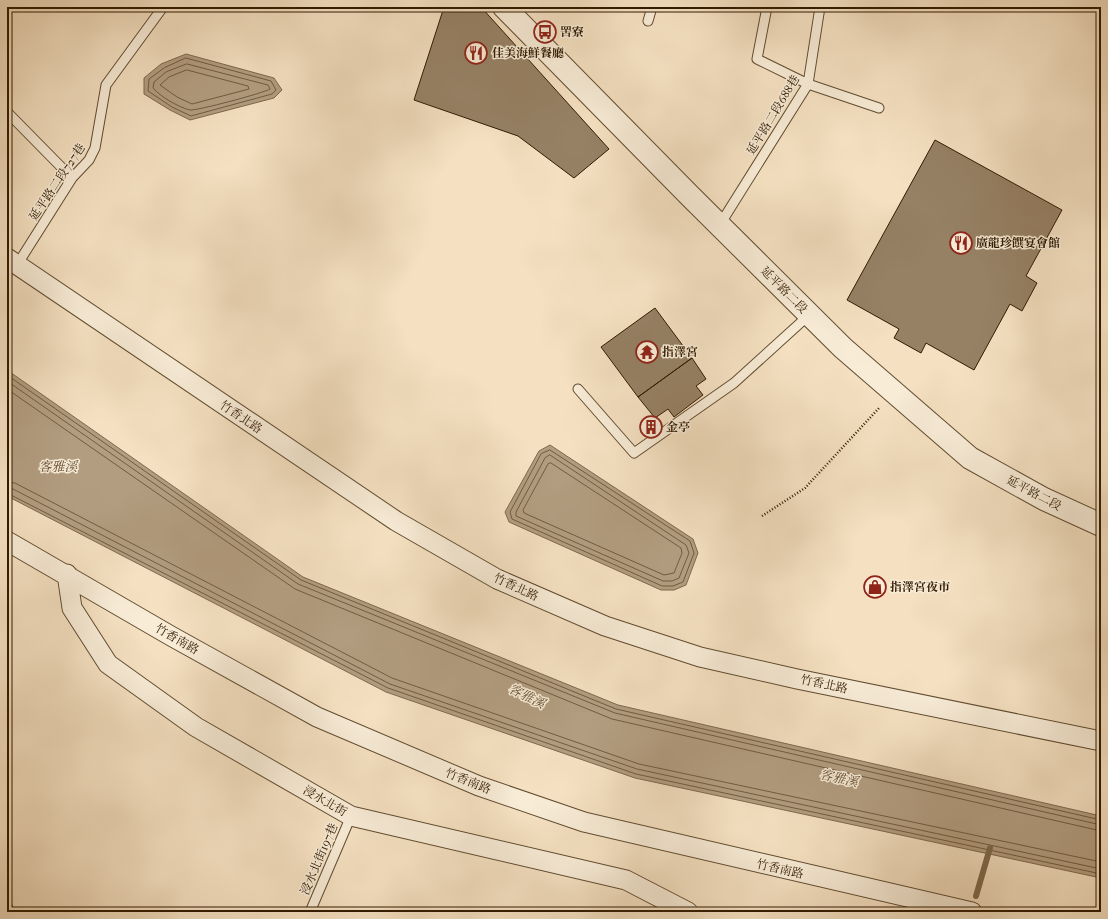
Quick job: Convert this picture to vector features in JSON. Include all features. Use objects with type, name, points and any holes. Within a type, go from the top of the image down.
[{"type":"street","name":"延平路二段","points":[[504,7],[833,339],[970,458],[1044,499],[1101,525]]},
{"type":"street","name":"竹香北路","points":[[12,262],[396,521],[504,583],[605,626],[700,657],[797,679],[1101,741]]},
{"type":"street","name":"竹香南路","points":[[7,541],[67,574],[171,636],[317,717],[479,786],[584,822],[972,912]]},
{"type":"street","name":"浸水北街","points":[[67,574],[72,608],[108,664],[196,727],[351,816],[626,880],[688,912]]},
{"type":"lane","points":[[648,22],[652,7]]},
{"type":"lane","points":[[767,7],[757,58],[808,84],[879,108]]},
{"type":"lane","name":"延平路二段688巷","points":[[720,226],[808,84],[820,7]]},
{"type":"lane","name":"延平路二段727巷","points":[[12,262],[72,178],[89,160],[95,148],[106,84],[161,8]]},
{"type":"lane","points":[[7,112],[72,178]]},
{"type":"lane","points":[[578,388],[634,453],[734,383],[809,315]]},
{"type":"lane","name":"浸水北街197巷","points":[[310,912],[351,816]]},
{"type":"lane","points":[[7,906],[9,912]]},
{"type":"path","points":[[762,516],[805,488],[894,392]]},
{"type":"water","points":[[186,54],[274,78],[282,90],[274,98],[190,120],[144,94],[144,78],[161,64]]},
{"type":"water","name":"客雅溪","points":[[7,370],[303,577],[618,705],[1101,816],[1101,878],[635,778],[386,692],[7,496]]},
{"type":"water","points":[[550,445],[693,539],[698,553],[686,585],[674,590],[661,590],[509,522],[505,512],[539,451]]},
{"type":"building","name":"佳美海鮮餐廳","points":[[444,7],[481,7],[609,149],[574,178],[518,136],[414,100]]},
{"type":"building","name":"廣龍珍饌宴會館","points":[[935,140],[1062,210],[1026,276],[1037,283],[1022,311],[1010,304],[974,370],[926,343],[921,353],[894,338],[899,329],[847,300]]},
{"type":"building","name":"指澤宮","points":[[655,308],[692,358],[638,397],[601,347]]},
{"type":"building","points":[[692,358],[706,379],[696,386],[703,395],[674,417],[668,409],[655,418],[638,397]]},
{"type":"building","name":"金亭","points":[[649,421],[653,421],[655,422],[655,430],[649,431],[646,428],[646,424]]},
{"type":"waterway","points":[[976,896],[990,848]]},
{"type":"place","name":"罟寮","points":[[545,32]]},
{"type":"place","name":"佳美海鮮餐廳","points":[[476,53]]},
{"type":"place","name":"廣龍珍饌宴會館","points":[[961,243]]},
{"type":"place","name":"指澤宮","points":[[647,352]]},
{"type":"place","name":"金亭","points":[[651,427]]},
{"type":"place","name":"指澤宮夜市","points":[[875,587]]}]
